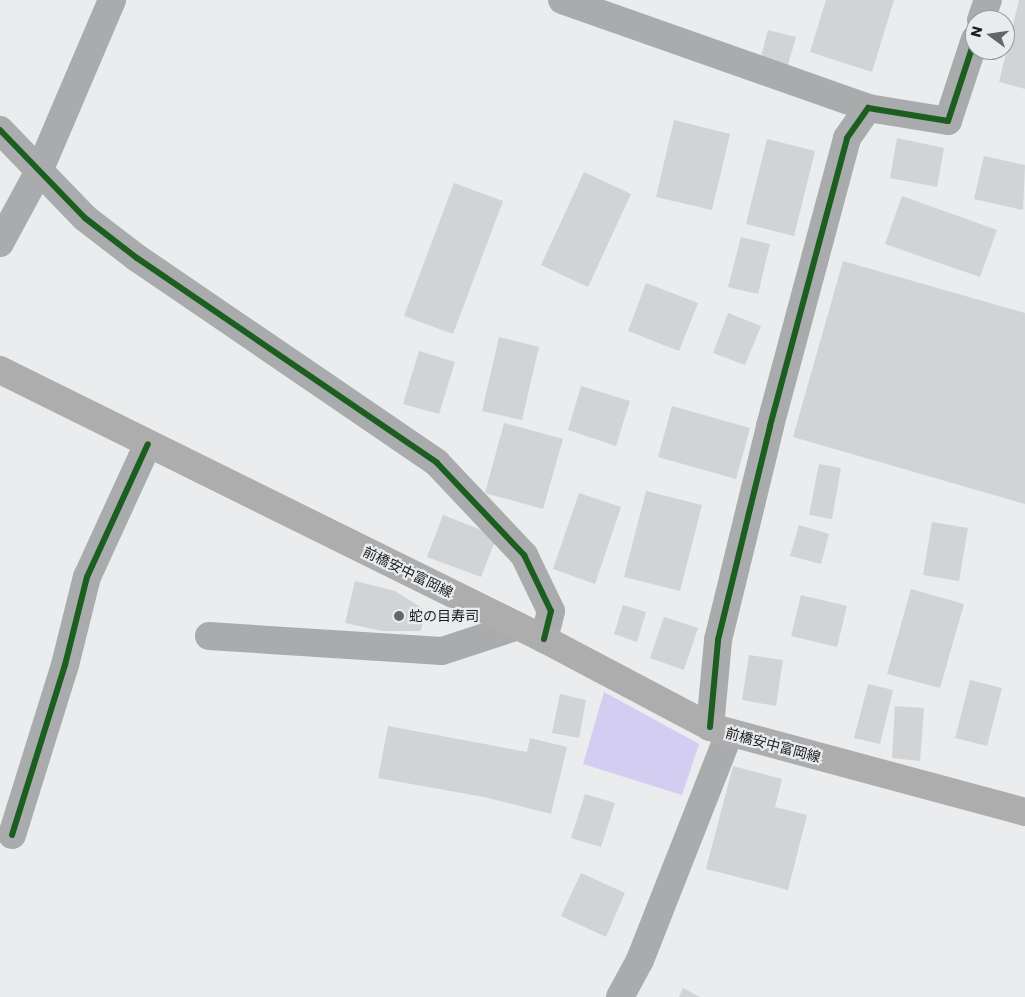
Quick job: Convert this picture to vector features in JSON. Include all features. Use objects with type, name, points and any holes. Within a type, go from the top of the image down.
[{"type":"main road","name":"前橋安中富岡線","points":[[0,370],[544,638],[720,731],[1025,812]]},
{"type":"street","points":[[0,243],[40,169],[112,0]]},
{"type":"street","points":[[562,0],[868,108],[948,121],[968,60]]},
{"type":"street","points":[[620,997],[640,960],[720,731],[718,640],[770,426],[847,138],[868,108]]},
{"type":"street","points":[[0,130],[40,169],[85,218],[137,258],[437,463],[524,555],[551,611],[544,638]]},
{"type":"street","points":[[12,835],[65,665],[87,577],[148,444]]},
{"type":"street","points":[[209,636],[442,651],[518,626]]},
{"type":"shaded area","points":[[604,692],[699,744],[682,795],[583,764]]},
{"type":"building","points":[[826,0],[894,0],[872,72],[810,52]]},
{"type":"building","points":[[1019,0],[1025,0],[1025,89],[999,82],[1004,60],[1015,60],[1015,16]]},
{"type":"building","points":[[768,30],[796,37],[787,68],[760,61]]},
{"type":"building","points":[[674,120],[730,134],[712,210],[656,197]]},
{"type":"building","points":[[897,138],[944,148],[937,187],[890,178]]},
{"type":"building","points":[[767,139],[815,151],[794,236],[746,224]]},
{"type":"building","points":[[984,156],[1025,165],[1023,210],[974,199]]},
{"type":"building","points":[[584,172],[631,194],[588,287],[541,265]]},
{"type":"building","points":[[454,183],[503,201],[453,334],[404,316]]},
{"type":"building","points":[[902,196],[997,230],[980,277],[885,244]]},
{"type":"building","points":[[741,237],[770,244],[758,294],[728,287]]},
{"type":"building","points":[[843,261],[1025,313],[1025,504],[793,437]]},
{"type":"building","points":[[646,283],[698,303],[679,351],[628,331]]},
{"type":"building","points":[[728,313],[761,326],[745,365],[713,353]]},
{"type":"building","points":[[499,337],[539,347],[522,420],[482,411]]},
{"type":"building","points":[[419,351],[455,362],[439,414],[403,404]]},
{"type":"building","points":[[581,386],[630,401],[616,446],[568,430]]},
{"type":"building","points":[[672,406],[750,428],[736,479],[658,457]]},
{"type":"building","points":[[504,423],[563,439],[543,509],[485,493]]},
{"type":"building","points":[[819,464],[841,468],[832,519],[809,515]]},
{"type":"building","points":[[646,491],[702,505],[680,591],[624,577]]},
{"type":"building","points":[[579,493],[621,507],[595,584],[553,569]]},
{"type":"building","points":[[443,515],[497,536],[481,577],[427,557]]},
{"type":"building","points":[[932,522],[968,528],[959,581],[923,575]]},
{"type":"building","points":[[799,525],[829,534],[821,564],[790,556]]},
{"type":"building","points":[[355,581],[395,591],[425,610],[421,631],[383,631],[345,623]]},
{"type":"building","points":[[911,589],[964,604],[940,688],[887,674]]},
{"type":"building","points":[[801,595],[847,606],[837,647],[791,636]]},
{"type":"building","points":[[623,605],[646,612],[637,642],[614,634]]},
{"type":"building","points":[[664,617],[698,628],[684,670],[650,658]]},
{"type":"building","points":[[749,655],[783,660],[776,706],[742,700]]},
{"type":"building","points":[[970,680],[1002,688],[987,746],[955,738]]},
{"type":"building","points":[[868,684],[893,690],[880,744],[854,738]]},
{"type":"building","points":[[560,694],[586,700],[579,738],[552,733]]},
{"type":"building","points":[[895,706],[924,708],[920,761],[892,758]]},
{"type":"building","points":[[388,726],[527,752],[530,738],[567,747],[551,814],[484,797],[378,778]]},
{"type":"building","points":[[733,766],[782,779],[775,807],[807,815],[788,890],[706,869]]},
{"type":"building","points":[[585,794],[615,803],[601,847],[571,838]]},
{"type":"building","points":[[581,873],[625,893],[606,937],[561,916]]},
{"type":"building","points":[[683,988],[700,997],[679,997]]},
{"type":"cycle path","points":[[710,727],[718,640],[770,426],[847,138],[868,108],[948,121],[968,60]]},
{"type":"cycle path","points":[[0,130],[85,218],[137,258],[437,463],[524,555],[551,611],[544,639]]},
{"type":"cycle path","points":[[12,835],[65,665],[87,577],[148,444]]},
{"type":"place","name":"蛇の目寿司","points":[[399,616]]}]
